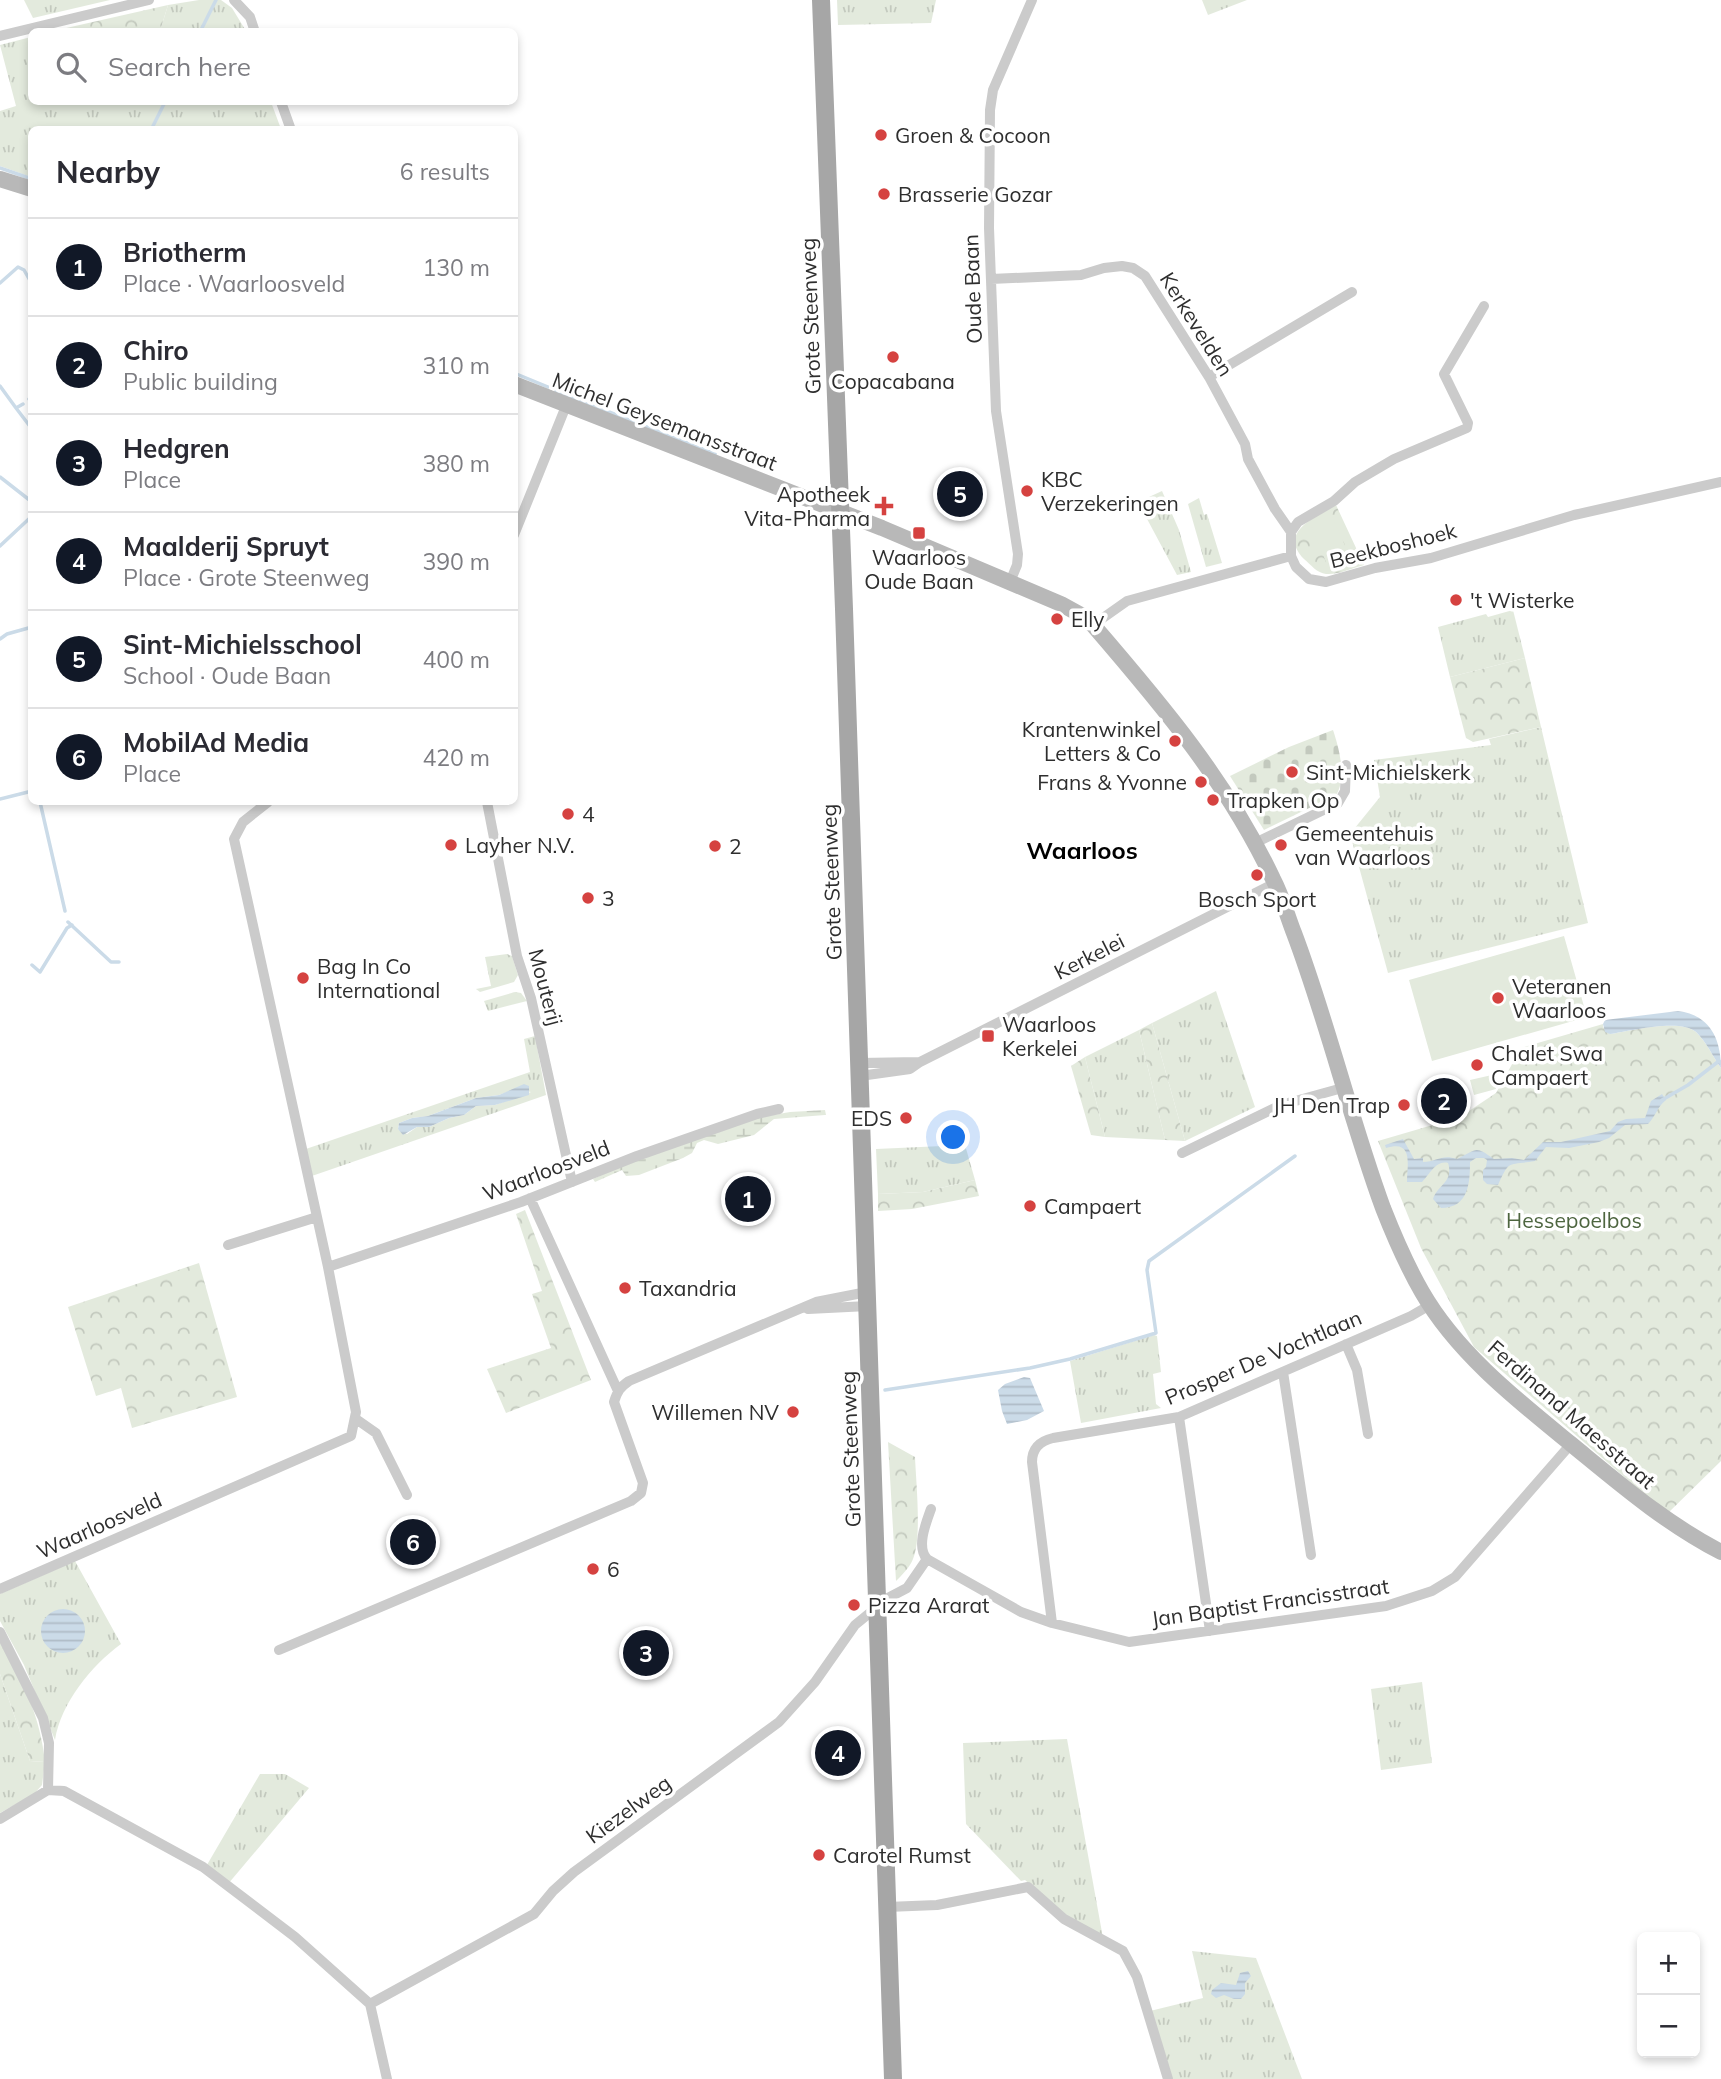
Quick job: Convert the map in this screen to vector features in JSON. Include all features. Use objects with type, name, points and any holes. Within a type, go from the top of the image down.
[{"type":"main road","name":"Grote Steenweg","points":[[821,0],[893,2079]]},
{"type":"street","points":[[33,28],[149,0]]},
{"type":"street","points":[[234,0],[250,17],[254,28]]},
{"type":"street","name":"Oude Baan","points":[[1010,582],[1018,554],[996,411],[990,279],[990,110],[993,90],[1032,0]]},
{"type":"street","points":[[0,36],[28,29]]},
{"type":"street","points":[[282,105],[290,126]]},
{"type":"street","points":[[0,178],[28,188]]},
{"type":"street","name":"Kerkevelden","points":[[990,279],[1081,275],[1122,266],[1133,268],[1145,276],[1209,377],[1245,444],[1248,459],[1275,509],[1291,532]]},
{"type":"street","points":[[1209,377],[1352,292]]},
{"type":"street","points":[[1093,625],[1127,601],[1291,556],[1291,532],[1298,522],[1334,501],[1355,482],[1420,446],[1468,428],[1444,374],[1484,306]]},
{"type":"street","name":"Michel Geysemansstraat","points":[[518,386],[840,512]]},
{"type":"street","points":[[518,525],[566,406]]},
{"type":"street","name":"Beekboshoek","points":[[1291,556],[1296,567],[1309,579],[1326,582],[1375,568],[1431,558],[1574,515],[1721,482]]},
{"type":"street","name":"Ferdinand Maesstraat","points":[[840,512],[1071,608],[1093,625],[1172,717],[1197,751],[1255,843],[1275,883],[1308,969],[1384,1209],[1430,1304],[1482,1367],[1571,1444],[1653,1510],[1721,1552]]},
{"type":"street","points":[[1255,843],[1338,803],[1345,791],[1346,765]]},
{"type":"street","points":[[264,805],[243,822],[234,839],[328,1267],[356,1419],[376,1433],[407,1494]]},
{"type":"street","name":"Mouterij","points":[[488,805],[517,956],[531,998],[572,1182]]},
{"type":"street","name":"Kerkelei","points":[[860,1069],[910,1069],[1275,883]]},
{"type":"street","points":[[1182,1153],[1282,1105],[1346,1087]]},
{"type":"street","name":"Waarloosveld","points":[[328,1267],[530,1198],[757,1114],[779,1109]]},
{"type":"street","points":[[530,1198],[618,1391]]},
{"type":"street","points":[[228,1245],[317,1217]]},
{"type":"street","points":[[279,1650],[631,1501],[641,1493],[643,1483],[614,1402],[618,1391],[629,1381],[816,1302],[868,1299]]},
{"type":"street","name":"Prosper De Vochtlaan","points":[[1052,1623],[1032,1462],[1034,1450],[1041,1442],[1179,1417],[1411,1316],[1430,1304]]},
{"type":"street","points":[[1346,1344],[1357,1370],[1367,1434]]},
{"type":"street","points":[[1283,1372],[1311,1555]]},
{"type":"street","points":[[1179,1417],[1210,1632]]},
{"type":"street","name":"Waarloosveld","points":[[0,1589],[351,1436],[356,1419]]},
{"type":"street","name":"Jan Baptist Francisstraat","points":[[927,1559],[1021,1612],[1052,1623],[1129,1642],[1385,1606],[1444,1586],[1466,1567],[1571,1444]]},
{"type":"street","points":[[878,1606],[907,1588],[927,1559],[923,1555],[923,1549],[925,1528],[931,1509]]},
{"type":"street","name":"Kiezelweg","points":[[370,2004],[534,1914],[553,1891],[574,1872],[779,1722],[823,1672],[855,1625],[878,1606]]},
{"type":"street","points":[[0,1632],[43,1718],[49,1743],[48,1790]]},
{"type":"street","points":[[0,1819],[48,1790],[64,1791],[203,1867],[295,1937],[370,2004],[387,2079]]},
{"type":"street","points":[[887,1907],[937,1905],[1028,1887],[1064,1919],[1123,1951],[1137,1977],[1168,2079]]},
{"type":"green space","points":[[24,0],[110,0],[33,18]]},
{"type":"green space","points":[[221,0],[232,8],[244,28],[161,28],[168,5]]},
{"type":"green space","points":[[837,0],[936,0],[931,23],[838,25]]},
{"type":"green space","points":[[1202,0],[1247,0],[1208,15]]},
{"type":"green space","points":[[168,5],[161,28],[66,28]]},
{"type":"green space","points":[[28,38],[28,105],[272,105],[280,126],[28,126],[28,176],[0,166],[0,111],[16,106],[0,45]]},
{"type":"green space","points":[[1162,491],[1179,530],[1191,572],[1177,575],[1138,502]]},
{"type":"green space","points":[[1199,498],[1204,515],[1207,514],[1222,563],[1206,567],[1188,504]]},
{"type":"green space","points":[[1336,505],[1364,565],[1326,574],[1304,559],[1295,541],[1303,526]]},
{"type":"green space","points":[[1332,516],[1350,557],[1328,567],[1311,525]]},
{"type":"green space","points":[[1513,610],[1525,658],[1450,677],[1438,627]]},
{"type":"green space","points":[[1525,658],[1541,727],[1473,742],[1466,738],[1450,677]]},
{"type":"green space","points":[[1541,727],[1588,923],[1388,973],[1350,834],[1380,797],[1374,760],[1491,745],[1489,739]]},
{"type":"green space","points":[[1333,730],[1341,772],[1336,795],[1264,830],[1230,776],[1289,747]]},
{"type":"green space","name":"Veteranen Waarloos","points":[[1564,936],[1587,1017],[1432,1061],[1409,980]]},
{"type":"green space","points":[[507,954],[512,956],[518,975],[514,982],[480,992],[476,989],[491,986],[485,957]]},
{"type":"green space","points":[[1216,991],[1255,1107],[1185,1141],[1152,1023]]},
{"type":"green space","points":[[515,992],[521,993],[527,1001],[488,1011],[484,1001]]},
{"type":"green space","points":[[1152,1023],[1185,1141],[1165,1140],[1139,1030]]},
{"type":"green space","name":"Hessepoelbos","points":[[1603,1024],[1610,1034],[1667,1026],[1689,1028],[1703,1040],[1721,1068],[1721,1461],[1667,1514],[1474,1347],[1421,1248],[1378,1141],[1460,1117],[1496,1093],[1521,1048]]},
{"type":"green space","points":[[1139,1030],[1165,1140],[1105,1137],[1085,1057]]},
{"type":"green space","points":[[535,1036],[546,1095],[309,1177],[303,1150],[530,1072],[524,1039]],"holes":[[[515,1089],[531,1092],[495,1105],[476,1106],[464,1115],[429,1127],[417,1127],[407,1134],[398,1129],[399,1123],[428,1116],[476,1098],[499,1095]]]},
{"type":"green space","points":[[1085,1057],[1105,1137],[1091,1135],[1071,1066]]},
{"type":"green space","points":[[1492,1075],[1496,1089],[1474,1095],[1470,1080]]},
{"type":"green space","points":[[825,1110],[826,1115],[774,1119],[754,1135],[718,1144],[704,1140],[697,1143],[692,1153],[683,1158],[639,1175],[626,1176],[622,1170],[595,1182],[593,1179],[623,1165],[757,1118],[790,1112]]},
{"type":"green space","points":[[965,1145],[975,1180],[923,1192],[878,1194],[876,1149]]},
{"type":"green space","points":[[975,1180],[979,1196],[912,1209],[878,1211],[878,1194],[923,1192]]},
{"type":"green space","points":[[525,1210],[591,1380],[506,1413],[487,1369],[551,1348],[532,1294],[542,1291],[516,1214]]},
{"type":"green space","points":[[199,1263],[237,1397],[132,1428],[121,1388],[96,1396],[68,1307]]},
{"type":"green space","points":[[1157,1336],[1161,1372],[1153,1374],[1156,1404],[1161,1408],[1081,1423],[1070,1361]]},
{"type":"green space","points":[[888,1442],[915,1457],[918,1524],[916,1550],[910,1565],[896,1581]]},
{"type":"green space","points":[[75,1561],[121,1644],[99,1663],[79,1686],[64,1712],[55,1740],[24,1665],[0,1621],[0,1594]]},
{"type":"green space","points":[[0,1642],[30,1700],[40,1731],[45,1762],[30,1761],[0,1674]]},
{"type":"green space","points":[[0,1674],[30,1761],[45,1762],[42,1785],[34,1794],[0,1813]]},
{"type":"green space","points":[[1422,1682],[1432,1763],[1381,1770],[1371,1689]]},
{"type":"green space","points":[[1067,1739],[1103,1938],[1068,1918],[1025,1880],[1021,1881],[966,1824],[963,1743]]},
{"type":"green space","points":[[260,1774],[285,1774],[309,1788],[228,1884],[204,1870]]},
{"type":"green space","points":[[1192,1951],[1256,1958],[1302,2079],[1171,2079],[1150,2011],[1203,1998]]},
{"type":"water","points":[[1678,1011],[1698,1018],[1712,1030],[1719,1047],[1721,1068],[1703,1040],[1689,1028],[1667,1026],[1610,1034],[1605,1032],[1603,1024],[1605,1020]]},
{"type":"water","points":[[524,1084],[529,1086],[529,1095],[495,1105],[476,1106],[464,1115],[429,1127],[417,1127],[403,1135],[398,1129],[399,1123],[412,1118],[428,1116],[476,1098],[499,1095]]},
{"type":"water","points":[[1662,1094],[1666,1100],[1648,1124],[1625,1125],[1609,1138],[1599,1142],[1569,1148],[1546,1147],[1535,1161],[1508,1167],[1498,1185],[1487,1184],[1483,1180],[1487,1160],[1476,1158],[1470,1162],[1466,1192],[1457,1204],[1450,1207],[1441,1208],[1433,1199],[1449,1175],[1448,1163],[1437,1166],[1422,1182],[1407,1182],[1408,1161],[1405,1150],[1395,1146],[1386,1148],[1385,1145],[1403,1139],[1414,1159],[1423,1158],[1423,1162],[1447,1157],[1457,1159],[1476,1150],[1494,1159],[1524,1160],[1543,1142],[1561,1142],[1610,1131],[1618,1122],[1626,1119],[1645,1118],[1651,1101]]},
{"type":"water","points":[[1024,1377],[1030,1378],[1044,1411],[1027,1420],[1007,1424],[998,1390],[1005,1384]]},
{"type":"water","points":[[63,1609],[78,1616],[85,1631],[78,1646],[63,1653],[48,1646],[41,1631],[48,1616]]},
{"type":"water","points":[[1248,1971],[1251,1976],[1245,1983],[1245,1994],[1241,1999],[1224,1995],[1216,1998],[1211,1994],[1221,1983],[1236,1985],[1240,1973]]},
{"type":"waterway","points":[[202,28],[216,0]]},
{"type":"waterway","points":[[153,126],[164,105]]},
{"type":"waterway","points":[[0,168],[28,178]]},
{"type":"waterway","points":[[0,283],[18,267],[24,270],[28,277]]},
{"type":"waterway","points":[[518,375],[548,387]]},
{"type":"waterway","points":[[0,386],[16,408],[23,404]]},
{"type":"waterway","points":[[556,391],[715,454]]},
{"type":"waterway","points":[[16,408],[28,424]]},
{"type":"waterway","points":[[0,477],[28,499]]},
{"type":"waterway","points":[[0,546],[28,520]]},
{"type":"waterway","points":[[0,639],[7,634],[28,628]]},
{"type":"waterway","points":[[0,799],[28,792]]},
{"type":"waterway","points":[[41,805],[65,911]]},
{"type":"waterway","points":[[68,922],[111,962],[119,962]]},
{"type":"waterway","points":[[32,965],[40,972],[67,928],[72,925]]},
{"type":"waterway","points":[[1662,1100],[1688,1085],[1719,1061],[1721,1063]]},
{"type":"waterway","points":[[885,1390],[1030,1368],[1156,1333],[1147,1270],[1149,1261],[1295,1156]]},
{"type":"place","name":"Groen & Cocoon","points":[[881,135]]},
{"type":"place","name":"Brasserie Gozar","points":[[884,194]]},
{"type":"place","name":"Copacabana","points":[[893,357]]},
{"type":"place","name":"KBC Verzekeringen","points":[[1027,491]]},
{"type":"place","name":"Sint-Michielsschool","points":[[960,494]]},
{"type":"place","name":"Apotheek Vita-Pharma","points":[[884,506]]},
{"type":"place","name":"Waarloos Oude Baan","points":[[919,533]]},
{"type":"place","name":"'t Wisterke","points":[[1456,600]]},
{"type":"place","name":"Elly","points":[[1057,619]]},
{"type":"place","name":"Krantenwinkel Letters & Co","points":[[1175,741]]},
{"type":"place","name":"Sint-Michielskerk","points":[[1292,772]]},
{"type":"place","name":"Frans & Yvonne","points":[[1201,782]]},
{"type":"place","name":"Trapken Op","points":[[1213,800]]},
{"type":"place","name":"4","points":[[568,814]]},
{"type":"place","name":"Layher N.V.","points":[[451,845]]},
{"type":"place","name":"Gemeentehuis van Waarloos","points":[[1281,845]]},
{"type":"place","name":"2","points":[[715,846]]},
{"type":"place","name":"Bosch Sport","points":[[1257,875]]},
{"type":"place","name":"3","points":[[588,898]]},
{"type":"place","name":"Bag In Co International","points":[[303,978]]},
{"type":"place","name":"Veteranen Waarloos","points":[[1498,998]]},
{"type":"place","name":"Waarloos Kerkelei","points":[[988,1036]]},
{"type":"place","name":"Chalet Swa Campaert","points":[[1477,1065]]},
{"type":"place","name":"Chiro","points":[[1444,1101]]},
{"type":"place","name":"JH Den Trap","points":[[1404,1105]]},
{"type":"place","name":"EDS","points":[[906,1118]]},
{"type":"place","name":"Briotherm","points":[[748,1199]]},
{"type":"place","name":"Campaert","points":[[1030,1206]]},
{"type":"place","name":"Taxandria","points":[[625,1288]]},
{"type":"place","name":"Willemen NV","points":[[793,1412]]},
{"type":"place","name":"MobilAd Media","points":[[413,1542]]},
{"type":"place","name":"6","points":[[593,1569]]},
{"type":"place","name":"Pizza Ararat","points":[[854,1605]]},
{"type":"place","name":"Hedgren","points":[[646,1653]]},
{"type":"place","name":"Maalderij Spruyt","points":[[838,1753]]},
{"type":"place","name":"Carotel Rumst","points":[[819,1855]]},
{"type":"district","name":"Waarloos","points":[[1082,850]]}]
